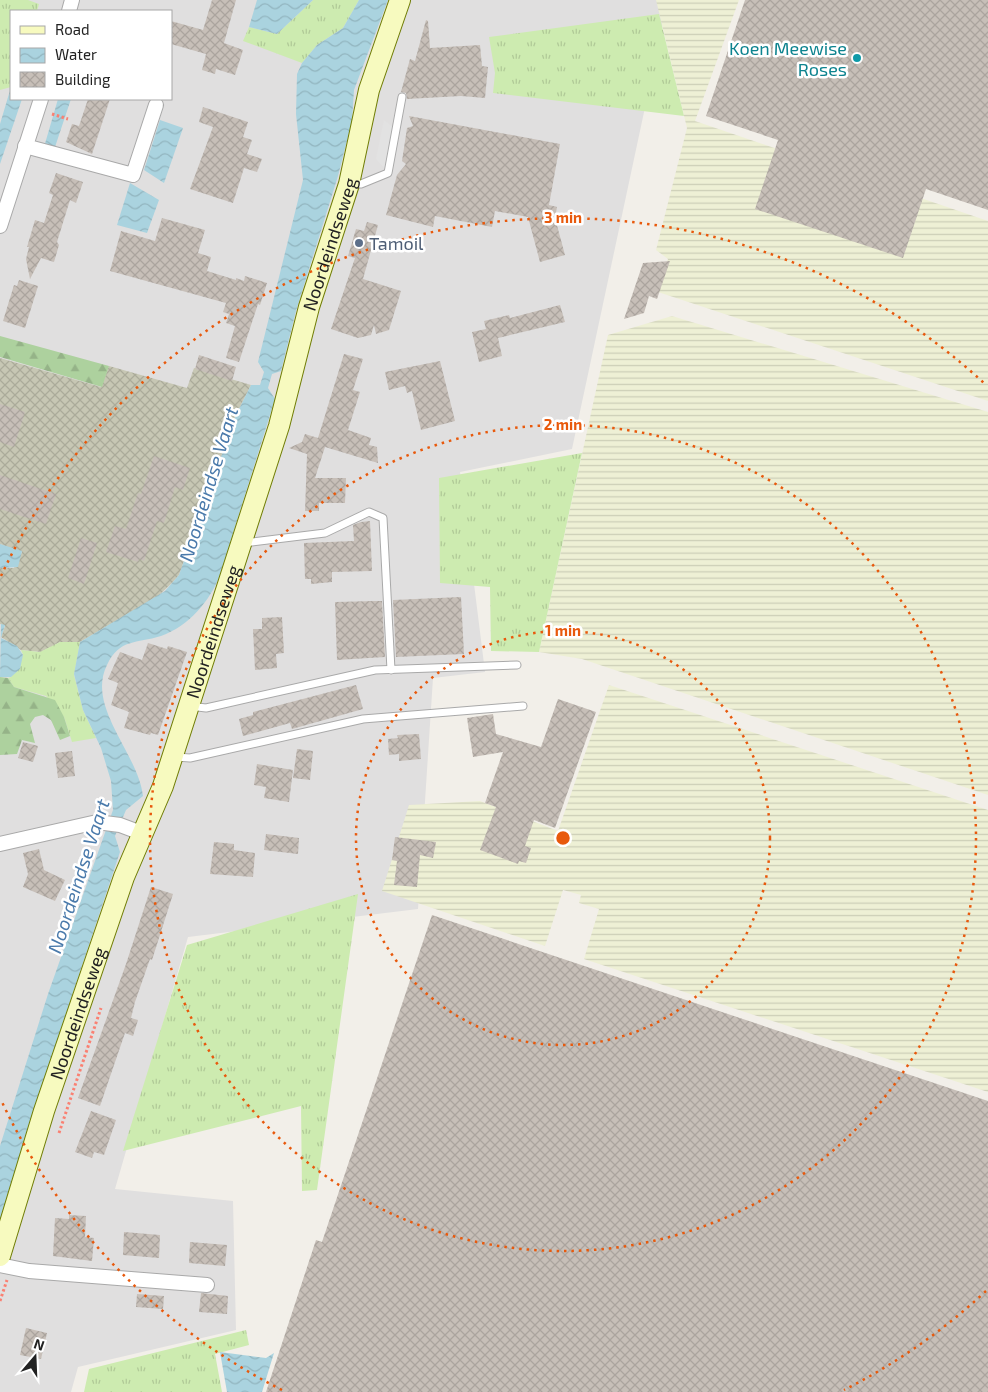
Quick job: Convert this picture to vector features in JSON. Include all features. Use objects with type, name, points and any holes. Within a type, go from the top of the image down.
[{"type":"street","name":"Noordeindseweg","points":[[0,1256],[44,1111],[124,877],[144,834],[173,757],[279,426],[307,314],[349,184],[365,103],[388,29],[400,0]]},
{"type":"street","points":[[0,226],[41,100]]},
{"type":"street","points":[[26,146],[132,175],[156,105]]},
{"type":"street","points":[[0,844],[97,822],[115,824],[144,834]]},
{"type":"street","points":[[0,1265],[29,1271],[207,1285]]},
{"type":"lane","points":[[349,184],[361,184],[388,173],[402,98]]},
{"type":"lane","points":[[241,544],[325,533],[369,512],[384,518],[391,670]]},
{"type":"lane","points":[[189,706],[206,708],[376,670],[517,665]]},
{"type":"lane","points":[[173,757],[190,758],[363,719],[523,706]]},
{"type":"path","points":[[50,113],[68,119]]},
{"type":"shaded area","points":[[0,0],[668,0],[572,449],[460,472],[485,672],[433,678],[418,909],[188,937],[115,1189],[233,1201],[236,1330],[78,1367],[71,1392],[0,1392]]},
{"type":"shaded area","points":[[656,0],[739,0],[695,121],[988,221],[988,401],[658,292],[668,259],[656,250],[687,128]]},
{"type":"shaded area","points":[[384,120],[394,128],[386,170],[376,159]]},
{"type":"shaded area","points":[[672,316],[988,412],[988,795],[582,659],[539,652],[608,335]]},
{"type":"shaded area","points":[[0,358],[101,387],[109,366],[187,388],[194,368],[251,385],[236,415],[179,575],[157,597],[80,642],[60,642],[41,652],[21,650],[1,637],[5,626],[0,624],[0,568],[14,568],[22,552],[0,544]]},
{"type":"shaded area","points":[[609,685],[988,810],[988,1092],[584,959],[599,909],[579,903],[581,895],[563,890],[545,946],[382,891],[409,805],[480,801],[558,831]]},
{"type":"green space","points":[[0,0],[28,0],[39,4],[37,10],[10,10],[10,87],[0,90]]},
{"type":"green space","points":[[313,0],[359,0],[343,28],[317,45],[302,63],[243,41],[249,27],[277,34]]},
{"type":"green space","points":[[659,14],[684,116],[493,93],[495,73],[489,37]]},
{"type":"green space","points":[[0,336],[109,366],[102,387],[0,357]]},
{"type":"green space","points":[[582,453],[539,652],[491,651],[490,587],[440,583],[439,478]]},
{"type":"green space","points":[[60,642],[80,642],[74,675],[83,710],[96,738],[72,742],[64,717],[46,696],[14,687],[8,678],[11,677],[23,655],[21,650],[40,652]]},
{"type":"green space","points":[[0,677],[8,678],[14,687],[55,700],[64,717],[70,736],[60,740],[51,720],[43,715],[35,717],[30,724],[35,743],[22,740],[17,754],[0,755]]},
{"type":"green space","points":[[358,894],[317,1190],[302,1191],[301,1106],[123,1151],[187,945]]},
{"type":"green space","points":[[246,1330],[249,1345],[215,1354],[222,1392],[84,1392],[89,1369]]},
{"type":"water","points":[[257,0],[313,0],[277,34],[249,27]]},
{"type":"water","points":[[359,0],[388,0],[354,90],[352,121],[338,176],[296,311],[281,371],[272,374],[268,388],[275,399],[220,575],[204,603],[181,626],[161,636],[130,643],[117,650],[107,665],[102,681],[103,697],[108,714],[132,763],[143,796],[126,810],[115,836],[120,852],[36,1104],[0,1221],[0,1146],[48,994],[113,810],[111,781],[101,748],[83,710],[74,674],[80,642],[165,591],[179,575],[236,415],[251,385],[260,385],[264,372],[258,362],[303,180],[296,114],[297,74],[302,63],[317,45],[343,28]]},
{"type":"water","points":[[10,90],[10,100],[22,100],[0,164],[0,124]]},
{"type":"water","points":[[58,100],[71,100],[54,150],[44,147]]},
{"type":"water","points":[[160,120],[183,128],[164,183],[144,170]]},
{"type":"water","points":[[130,183],[159,200],[147,233],[117,225]]},
{"type":"water","points":[[0,544],[22,551],[18,567],[0,568]]},
{"type":"water","points":[[1,624],[5,625],[1,638],[17,646],[23,655],[20,669],[11,677],[0,677]]},
{"type":"water","points":[[220,1352],[266,1358],[274,1353],[262,1392],[227,1392]]},
{"type":"building","points":[[212,0],[236,0],[224,43],[243,50],[235,75],[216,69],[215,74],[202,70],[206,54],[172,44],[172,21],[203,30]]},
{"type":"building","name":"Koen Meewise Roses","points":[[745,0],[988,0],[988,210],[926,189],[903,258],[755,209],[778,140],[706,116]]},
{"type":"building","points":[[426,20],[428,21],[430,48],[480,45],[482,66],[488,67],[485,98],[461,96],[407,99],[406,93],[401,92],[410,59],[415,61]]},
{"type":"building","points":[[88,100],[110,100],[92,154],[66,142],[72,124],[79,126]]},
{"type":"building","points":[[203,107],[248,122],[243,137],[252,140],[247,154],[262,159],[257,172],[244,168],[233,203],[190,189],[213,127],[199,122]]},
{"type":"building","points":[[409,116],[560,144],[549,205],[557,207],[555,218],[565,255],[540,262],[528,217],[495,211],[492,227],[435,216],[433,227],[386,215],[397,175],[406,164],[402,161],[407,128],[413,126]]},
{"type":"building","points":[[56,173],[83,182],[76,203],[70,200],[57,242],[59,245],[54,262],[41,258],[30,279],[26,259],[29,247],[27,247],[35,220],[44,223],[53,195],[49,193]]},
{"type":"building","points":[[162,218],[205,230],[198,253],[211,257],[207,271],[236,280],[236,278],[244,281],[245,276],[267,283],[239,362],[226,358],[235,326],[226,323],[229,314],[223,312],[226,303],[110,271],[121,231],[155,241]]},
{"type":"building","points":[[367,222],[378,225],[363,279],[401,291],[389,330],[376,334],[374,325],[371,335],[358,338],[331,329],[355,258],[348,256],[356,229],[364,231]]},
{"type":"building","points":[[670,261],[657,299],[649,296],[644,313],[624,319],[643,263]]},
{"type":"building","points":[[19,280],[38,286],[25,328],[3,321],[14,285],[17,286]]},
{"type":"building","points":[[560,305],[565,322],[498,338],[502,356],[479,362],[472,332],[486,329],[484,321],[509,315],[510,318]]},
{"type":"building","points":[[344,354],[363,359],[353,390],[360,392],[348,430],[371,438],[369,445],[377,447],[378,463],[325,447],[315,478],[346,478],[345,503],[319,503],[319,511],[305,511],[307,454],[289,448],[302,442],[305,434],[318,438]]},
{"type":"building","points":[[199,355],[236,367],[232,381],[195,369]]},
{"type":"building","points":[[440,361],[455,421],[421,430],[412,391],[407,393],[405,386],[389,390],[385,372]]},
{"type":"building","points":[[0,404],[25,412],[14,447],[0,442]]},
{"type":"building","points":[[154,456],[190,468],[183,490],[175,487],[164,523],[157,521],[144,561],[139,559],[138,562],[106,552],[115,526],[126,529],[138,493],[141,494]]},
{"type":"building","points":[[0,475],[56,494],[46,524],[0,509]]},
{"type":"building","points":[[370,521],[372,571],[332,572],[332,582],[311,584],[311,579],[305,579],[304,543],[354,541],[353,525]]},
{"type":"building","points":[[81,538],[97,543],[84,584],[68,578]]},
{"type":"building","points":[[461,597],[464,654],[396,657],[393,600]]},
{"type":"building","points":[[382,601],[385,657],[337,660],[335,602]]},
{"type":"building","points":[[282,617],[284,653],[276,654],[277,668],[255,670],[253,629],[262,629],[262,618]]},
{"type":"building","points":[[148,643],[167,649],[168,646],[187,652],[158,735],[151,733],[150,735],[124,728],[129,712],[111,705],[118,683],[108,679],[120,652],[142,660]]},
{"type":"building","points":[[356,685],[363,709],[292,729],[290,723],[243,736],[239,719],[253,715],[253,712]]},
{"type":"building","points":[[558,699],[596,712],[555,828],[534,820],[525,846],[531,848],[526,863],[519,861],[518,864],[480,850],[496,807],[485,803],[503,752],[473,757],[467,718],[493,714],[496,734],[541,747]]},
{"type":"building","points":[[419,734],[421,759],[399,761],[399,754],[389,755],[388,739],[398,738],[397,735]]},
{"type":"building","points":[[23,742],[38,746],[33,762],[18,758]]},
{"type":"building","points":[[297,749],[313,751],[310,780],[293,778]]},
{"type":"building","points":[[72,751],[75,776],[58,778],[55,753]]},
{"type":"building","points":[[257,764],[293,770],[289,802],[264,798],[266,787],[254,785]]},
{"type":"building","points":[[266,834],[299,838],[298,854],[264,850]]},
{"type":"building","points":[[395,837],[436,842],[433,858],[420,855],[417,887],[394,885],[397,861],[392,860]]},
{"type":"building","points":[[214,842],[234,844],[234,850],[255,853],[253,877],[210,874]]},
{"type":"building","points":[[39,849],[44,870],[65,880],[55,901],[23,887],[28,874],[23,853]]},
{"type":"building","points":[[151,887],[173,894],[152,960],[150,959],[135,1002],[131,1018],[138,1020],[133,1036],[125,1033],[100,1106],[78,1098],[126,964]]},
{"type":"building","points":[[432,915],[988,1101],[988,1392],[266,1392],[316,1240],[322,1242]]},
{"type":"building","points":[[91,1111],[116,1120],[104,1155],[94,1152],[92,1158],[75,1152]]},
{"type":"building","points":[[69,1215],[86,1216],[85,1237],[94,1238],[92,1261],[53,1256],[55,1218],[69,1219]]},
{"type":"building","points":[[124,1232],[160,1235],[159,1258],[123,1255]]},
{"type":"building","points":[[190,1242],[227,1245],[225,1266],[189,1263]]},
{"type":"building","points":[[201,1293],[228,1296],[227,1314],[199,1312]]},
{"type":"building","points":[[137,1294],[164,1296],[163,1309],[136,1307]]},
{"type":"building","points":[[26,1328],[47,1333],[41,1359],[20,1355]]},
{"type":"place","name":"Koen Meewise Roses","points":[[857,58]]},
{"type":"place","name":"Tamoil","points":[[359,243]]},
{"type":"water label","name":"Noordeindse Vaart","points":[[208,484]]},
{"type":"water label","name":"Noordeindse Vaart","points":[[78,876]]}]
